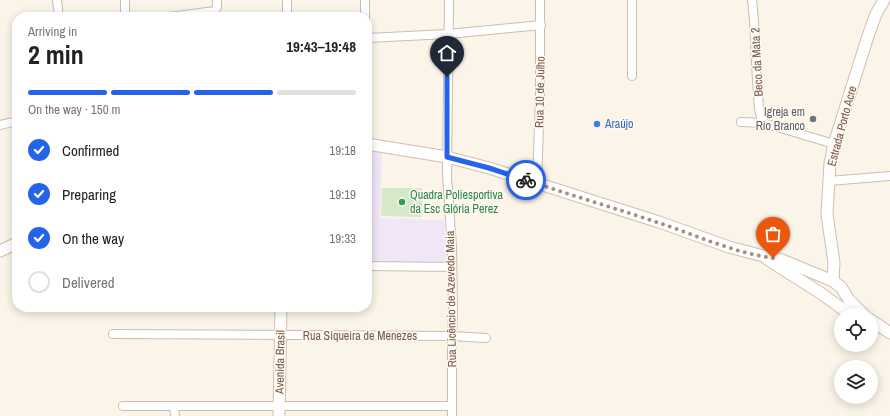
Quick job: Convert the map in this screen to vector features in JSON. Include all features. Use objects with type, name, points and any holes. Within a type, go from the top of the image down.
[{"type":"street","points":[[57,0],[58,12]]},
{"type":"street","points":[[125,0],[125,12]]},
{"type":"street","points":[[212,12],[215,11],[217,7],[217,0]]},
{"type":"street","points":[[287,0],[287,12]]},
{"type":"street","points":[[365,0],[365,12]]},
{"type":"street","name":"Rua Licêncio de Azevedo Maia","points":[[449,0],[447,176],[452,246],[452,416]]},
{"type":"street","name":"Rua 10 de Julho","points":[[537,184],[540,95],[540,0]]},
{"type":"street","points":[[632,0],[632,76]]},
{"type":"street","name":"Beco da Mata 2","points":[[752,0],[755,23],[756,73],[760,116],[764,123]]},
{"type":"street","name":"Estrada Porto Acre","points":[[833,281],[834,263],[827,214],[830,163],[834,144],[868,36],[876,14],[884,0]]},
{"type":"street","points":[[372,38],[448,34],[541,26]]},
{"type":"street","points":[[0,125],[12,122]]},
{"type":"street","points":[[741,122],[764,123],[834,144]]},
{"type":"street","points":[[372,145],[447,157],[489,168],[659,222],[729,247],[782,260],[833,281],[840,287],[857,308]]},
{"type":"street","points":[[829,181],[890,176]]},
{"type":"street","points":[[0,251],[12,245]]},
{"type":"street","points":[[763,256],[841,308]]},
{"type":"street","points":[[372,266],[452,267]]},
{"type":"street","name":"Avenida Brasil","points":[[279,411],[281,312]]},
{"type":"street","points":[[878,325],[890,333]]},
{"type":"street","points":[[878,333],[890,341]]},
{"type":"street","name":"Rua Siqueira de Menezes","points":[[114,334],[452,336],[486,338]]},
{"type":"street","points":[[123,406],[174,406],[279,411],[452,406]]},
{"type":"street","points":[[174,406],[175,416]]},
{"type":"shaded area","points":[[372,152],[382,153],[380,218],[444,220],[449,264],[372,261]]},
{"type":"green space","name":"Quadra Poliesportiva da Esc Glória Perez","points":[[382,188],[422,188],[422,217],[381,216]]},
{"type":"way so far","points":[[526,180],[659,222],[729,247],[773,258]]},
{"type":"place","name":"Igreja em Rio Branco","points":[[813,119]]},
{"type":"place","name":"Araújo","points":[[597,124]]},
{"type":"place","name":"Quadra Poliesportiva da Esc Glória Perez","points":[[402,202]]},
{"type":"route","points":[[447,77],[447,157],[526,180]]}]
